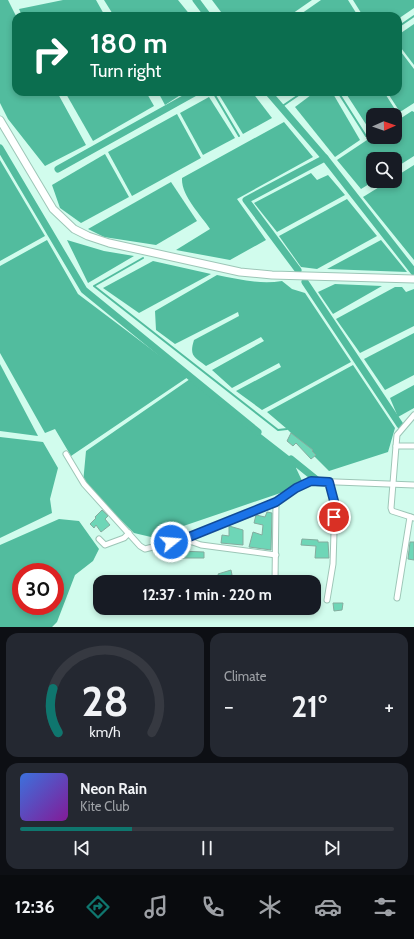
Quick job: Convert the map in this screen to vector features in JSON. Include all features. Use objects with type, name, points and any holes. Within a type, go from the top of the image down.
[{"type":"main road","points":[[0,120],[53,209],[74,229],[88,236],[109,243],[240,272],[272,275],[414,279]]},
{"type":"street","points":[[397,598],[412,517],[392,511],[392,483],[397,435],[414,415]]},
{"type":"street","points":[[396,446],[414,446]]},
{"type":"street","points":[[66,454],[84,484],[130,533],[140,546],[145,549],[184,539],[276,502],[296,488],[311,481],[414,485]]},
{"type":"street","points":[[327,600],[333,564],[334,501],[329,482]]},
{"type":"street","points":[[275,575],[276,502]]},
{"type":"street","points":[[99,539],[105,545],[124,538],[130,533]]},
{"type":"street","points":[[184,539],[201,546],[276,555]]},
{"type":"shaded area","points":[[0,0],[8,0],[14,12],[12,12],[12,96],[59,96],[86,145],[45,166],[8,119],[0,103]]},
{"type":"shaded area","points":[[63,0],[96,0],[103,12],[20,12],[19,9]]},
{"type":"shaded area","points":[[104,0],[178,0],[188,12],[112,12]]},
{"type":"shaded area","points":[[212,0],[312,0],[295,12],[221,12]]},
{"type":"shaded area","points":[[321,0],[348,0],[356,12],[304,12]]},
{"type":"shaded area","points":[[353,0],[414,0],[414,8],[402,16],[402,12],[360,12]]},
{"type":"shaded area","points":[[414,24],[414,65],[402,49],[402,32]]},
{"type":"shaded area","points":[[402,53],[414,69],[414,103],[402,111],[402,108],[397,108],[390,96],[402,96]]},
{"type":"shaded area","points":[[67,96],[148,96],[154,106],[93,141]]},
{"type":"shaded area","points":[[160,96],[179,96],[165,105]]},
{"type":"shaded area","points":[[220,96],[255,96],[272,118],[243,134]]},
{"type":"shaded area","points":[[310,96],[334,96],[360,140],[335,157],[295,107]]},
{"type":"shaded area","points":[[348,96],[387,96],[394,108],[366,108],[366,124]]},
{"type":"shaded area","points":[[209,97],[235,138],[203,155],[180,113]]},
{"type":"shaded area","points":[[412,111],[414,112],[414,156],[402,164],[402,152],[366,152],[366,186],[361,189],[337,160],[366,141],[366,144],[402,144],[402,117]]},
{"type":"shaded area","points":[[177,114],[201,158],[132,196],[108,152]]},
{"type":"shaded area","points":[[284,122],[313,157],[237,199],[266,240],[230,260],[176,250],[210,229],[188,198],[182,178]]},
{"type":"shaded area","points":[[105,154],[129,197],[81,223],[60,208],[52,185]]},
{"type":"shaded area","points":[[0,160],[45,236],[0,261]]},
{"type":"shaded area","points":[[414,165],[414,260],[363,197],[378,188],[402,188],[402,173]]},
{"type":"shaded area","points":[[311,173],[317,180],[328,175],[345,195],[277,232],[254,203]]},
{"type":"shaded area","points":[[171,182],[197,221],[156,245],[104,237],[88,229]]},
{"type":"shaded area","points":[[347,199],[377,236],[317,269],[301,267],[279,236]]},
{"type":"shaded area","points":[[47,240],[78,294],[188,377],[71,456],[55,429],[45,433],[0,353],[0,266]]},
{"type":"shaded area","points":[[67,240],[104,251],[134,256],[88,283]]},
{"type":"shaded area","points":[[381,240],[407,272],[327,269]]},
{"type":"shaded area","points":[[153,261],[211,274],[139,313],[103,288]]},
{"type":"shaded area","points":[[217,275],[257,282],[282,281],[292,289],[305,293],[351,362],[262,410],[236,391],[281,367],[279,363],[232,388],[212,370],[264,341],[261,337],[206,366],[192,353],[194,340],[239,316],[238,312],[175,344],[156,330],[155,311]]},
{"type":"shaded area","points":[[335,284],[382,286],[333,314],[318,292]]},
{"type":"shaded area","points":[[395,287],[402,287],[406,292],[414,289],[414,326],[360,353],[336,319]]},
{"type":"shaded area","points":[[414,333],[414,375],[385,390],[364,359]]},
{"type":"shaded area","points":[[0,364],[38,436],[0,431]]},
{"type":"shaded area","points":[[353,365],[395,428],[388,452],[329,471],[287,429],[267,412]]},
{"type":"shaded area","points":[[190,379],[298,463],[296,468],[304,485],[151,537],[134,533],[83,483],[86,451]]},
{"type":"shaded area","points":[[414,385],[414,408],[398,417],[390,398]]},
{"type":"shaded area","points":[[0,437],[43,442],[58,468],[50,499],[52,513],[0,538]]},
{"type":"shaded area","points":[[59,519],[79,521],[99,549],[93,561],[75,575],[64,604],[64,563],[12,563],[12,615],[60,615],[57,622],[52,627],[0,627],[0,545]]},
{"type":"building","points":[[291,433],[313,450],[312,451],[316,455],[311,459],[296,443],[293,446],[287,441]]},
{"type":"building","points":[[102,510],[108,516],[105,519],[110,525],[101,532],[96,525],[94,528],[90,524]]},
{"type":"building","points":[[267,512],[272,513],[271,550],[249,547],[253,532],[262,535],[263,525],[254,523],[256,515],[265,517]]},
{"type":"building","points":[[229,526],[243,530],[243,545],[221,543],[222,535],[229,536]]},
{"type":"building","points":[[176,529],[177,536],[156,539],[155,533]]},
{"type":"building","points":[[302,539],[328,542],[329,558],[315,558],[316,546],[301,545]]},
{"type":"building","points":[[410,542],[414,542],[414,560],[408,559]]},
{"type":"building","points":[[181,551],[204,552],[204,558],[181,558]]},
{"type":"building","points":[[231,570],[232,575],[218,575]]},
{"type":"building","points":[[333,603],[343,603],[342,610],[334,611]]},
{"type":"waterway","points":[[196,0],[205,12]]},
{"type":"waterway","points":[[402,24],[414,16]]},
{"type":"waterway","points":[[58,169],[189,96]]},
{"type":"waterway","points":[[215,96],[239,136]]},
{"type":"waterway","points":[[271,96],[325,158],[414,272]]},
{"type":"waterway","points":[[281,107],[297,96]]},
{"type":"waterway","points":[[341,96],[366,136]]},
{"type":"waterway","points":[[0,148],[84,290],[258,432]]},
{"type":"waterway","points":[[298,270],[246,200],[325,158]]},
{"type":"waterway","points":[[143,258],[94,286],[278,430],[287,429]]},
{"type":"waterway","points":[[305,282],[400,425]]},
{"type":"waterway","points":[[291,459],[317,480]]},
{"type":"route","points":[[171,542],[184,539],[276,502],[296,488],[311,481],[329,482],[334,501],[334,517]]}]
